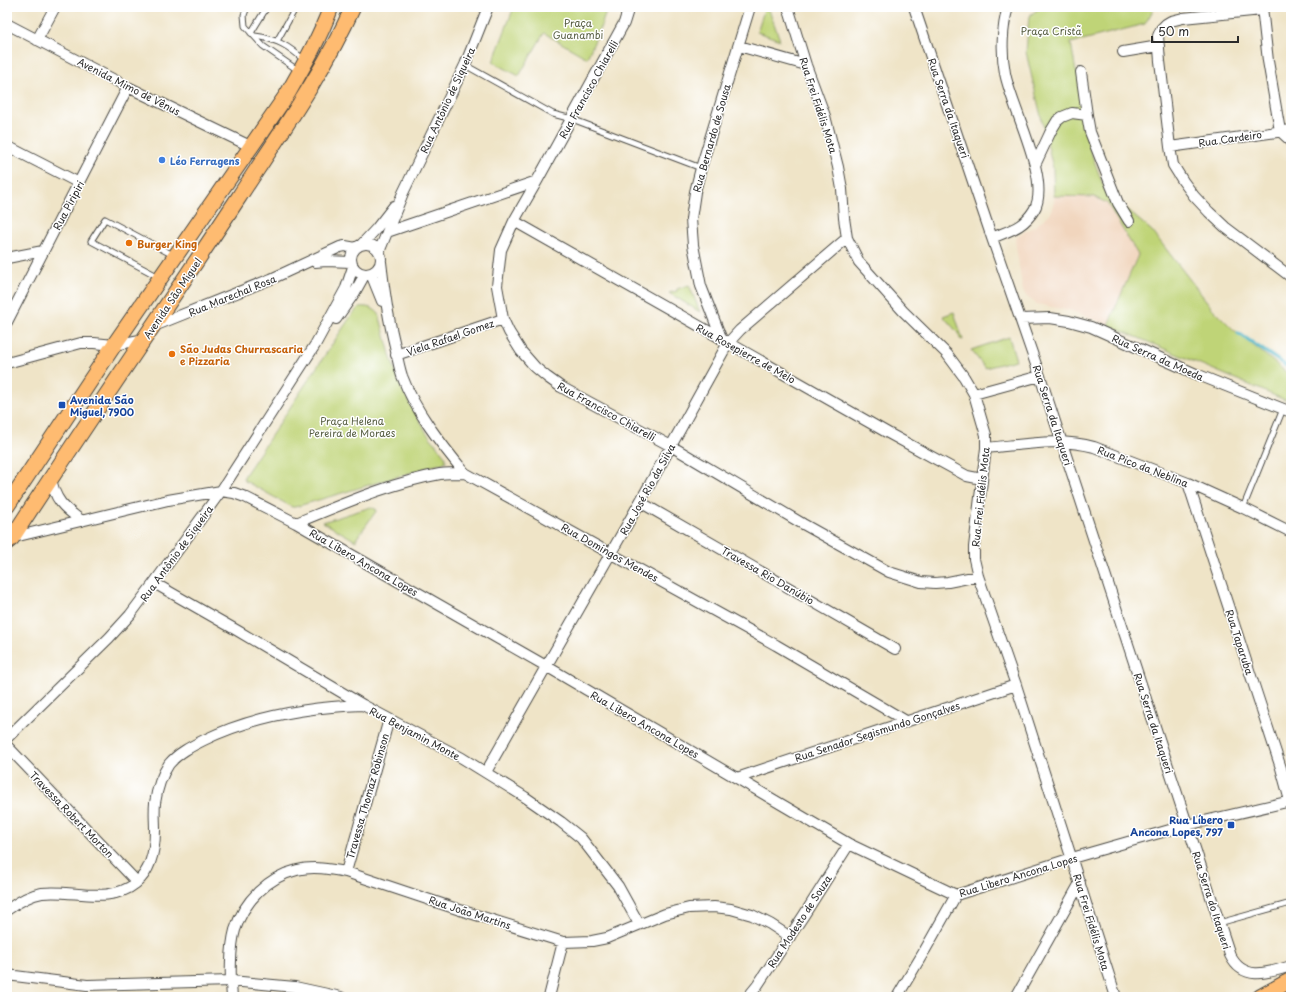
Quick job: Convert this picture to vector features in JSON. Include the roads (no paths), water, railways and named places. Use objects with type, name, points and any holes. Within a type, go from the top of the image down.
[{"type":"main road","name":"Avenida São Miguel","points":[[7,506],[114,345],[288,93],[324,26],[331,7]]},
{"type":"main road","name":"Avenida São Miguel","points":[[9,539],[154,326],[303,99],[342,32],[353,7]]},
{"type":"main road","points":[[1260,997],[1291,980]]},
{"type":"street","points":[[37,40],[55,7]]},
{"type":"street","name":"Rua Antônio de Siqueira","points":[[380,257],[387,232],[403,193],[465,65],[488,7]]},
{"type":"street","name":"Rua Francisco Chiarelli","points":[[629,7],[624,23],[514,221],[501,250],[497,286],[503,319],[509,332],[522,352],[535,367],[561,387],[671,446],[803,524],[889,572],[921,582],[936,583],[978,576]]},
{"type":"street","name":"Rua Bernardo de Sousa","points":[[725,341],[701,286],[693,244],[691,219],[695,192],[701,168],[750,7]]},
{"type":"street","name":"Rua Frei Fidélis Mota","points":[[788,7],[806,65],[825,116],[842,189],[847,238],[859,262],[903,311],[947,354],[974,394],[986,435],[986,448],[974,547],[974,559],[978,576],[1016,685],[1116,997]]},
{"type":"street","name":"Rua Serra da Itaqueri","points":[[914,7],[1062,441],[1187,825]]},
{"type":"street","points":[[992,238],[1019,227],[1027,220],[1035,209],[1039,190],[1036,165],[1005,74],[1002,56],[1008,7]]},
{"type":"street","points":[[1291,141],[1280,131],[1268,61],[1262,9],[1183,18],[1171,21],[1162,28],[1158,36],[1173,165],[1194,196],[1225,227],[1291,276]]},
{"type":"street","name":"Avenida Mimo de Vênus","points":[[7,24],[128,87],[252,147]]},
{"type":"street","points":[[739,46],[806,65]]},
{"type":"street","points":[[1123,52],[1159,46]]},
{"type":"street","points":[[1081,72],[1090,132],[1118,203],[1129,221]]},
{"type":"street","name":"Rua Piripiri","points":[[7,322],[128,87]]},
{"type":"street","points":[[1036,165],[1057,121],[1072,113],[1087,116]]},
{"type":"street","name":"Rua Cardeiro","points":[[1170,147],[1291,130]]},
{"type":"street","points":[[7,146],[79,183]]},
{"type":"street","points":[[387,232],[537,181]]},
{"type":"street","name":"Rua Antônio de Siqueira","points":[[359,246],[376,229],[403,193]]},
{"type":"street","name":"Rua Rosepierre de Melo","points":[[514,221],[967,476],[982,479]]},
{"type":"street","name":"Rua José Rio da Silva","points":[[486,772],[640,502],[671,446],[725,341],[740,330],[847,238]]},
{"type":"street","points":[[366,244],[371,245],[380,257],[375,271],[368,274],[360,273],[352,264],[353,252],[359,246],[366,244]]},
{"type":"street","name":"Rua Marechal Rosa","points":[[154,326],[271,279],[340,247],[359,246]]},
{"type":"street","points":[[7,258],[43,251]]},
{"type":"street","name":"Rua Domingos Mendes","points":[[380,257],[388,318],[402,376],[413,399],[442,445],[465,473],[776,645],[906,721]]},
{"type":"street","name":"Rua Marechal Rosa","points":[[309,262],[326,261],[352,264]]},
{"type":"street","name":"Rua Antônio de Siqueira","points":[[315,346],[346,288],[352,264]]},
{"type":"street","name":"Rua Antônio de Siqueira","points":[[7,738],[110,638],[130,615],[221,491],[315,346],[368,274]]},
{"type":"street","name":"Rua Domingos Mendes","points":[[368,274],[388,318]]},
{"type":"street","name":"Rua Serra da Moeda","points":[[1020,319],[1050,318],[1091,327],[1196,374],[1287,411]]},
{"type":"street","name":"Viela Rafael Gomez","points":[[396,355],[503,319]]},
{"type":"street","points":[[7,363],[81,343],[114,345],[145,339]]},
{"type":"street","points":[[974,394],[1040,376]]},
{"type":"street","name":"Rua Pico da Neblina","points":[[986,448],[1062,441],[1081,443],[1188,482],[1291,532]]},
{"type":"street","points":[[296,523],[376,491],[442,474],[465,473]]},
{"type":"street","points":[[51,477],[52,487],[65,509],[82,521]]},
{"type":"street","name":"Rua Taparuba","points":[[1188,482],[1281,768],[1290,801]]},
{"type":"street","name":"Rua Libero Ancona Lopes","points":[[9,539],[168,500],[221,491],[234,493],[245,497],[296,523],[546,666],[848,844],[956,895],[1072,858],[1187,825],[1290,801]]},
{"type":"street","name":"Travessa Rio Danúbio","points":[[640,502],[895,649]]},
{"type":"street","name":"Rua Benjamin Monte","points":[[154,583],[238,630],[389,720],[486,772],[561,822],[581,838],[618,886],[639,924]]},
{"type":"street","name":"Rua Senador Segismundo Gonçalves","points":[[737,778],[1016,685]]},
{"type":"street","points":[[7,910],[26,897],[41,893],[110,894],[129,888],[137,882],[148,869],[151,862],[155,831],[154,805],[159,782],[170,763],[188,748],[212,736],[253,720],[313,709],[363,705]]},
{"type":"street","name":"Travessa Thomaz Robinson","points":[[346,872],[389,720]]},
{"type":"street","name":"Travessa Robert Morton","points":[[7,746],[137,882]]},
{"type":"street","name":"Rua Serra do Itaqueri","points":[[1187,825],[1233,962],[1245,971],[1261,974],[1291,966]]},
{"type":"street","name":"Rua Modesto de Souza","points":[[748,997],[790,937],[848,844]]},
{"type":"street","name":"Rua João Martins","points":[[232,997],[231,981],[233,942],[239,920],[246,907],[265,886],[279,877],[297,870],[313,868],[346,872],[563,942],[592,941],[607,938],[665,914],[689,908],[714,907],[731,909],[752,915],[770,924],[790,937]]},
{"type":"street","points":[[1016,997],[1080,882]]},
{"type":"street","points":[[897,997],[956,895]]},
{"type":"street","points":[[549,997],[563,942]]},
{"type":"street","points":[[7,975],[87,985],[231,981],[295,986],[340,997]]},
{"type":"lane","points":[[247,7],[244,15],[245,26],[263,46],[303,67]]},
{"type":"lane","points":[[253,34],[267,7]]},
{"type":"lane","points":[[277,41],[296,7]]},
{"type":"lane","points":[[253,34],[277,41],[298,55],[303,67]]},
{"type":"lane","points":[[465,65],[553,114],[572,119],[701,168]]},
{"type":"lane","points":[[161,278],[91,241],[105,219],[176,257]]},
{"type":"lane","points":[[1243,508],[1287,411]]},
{"type":"lane","points":[[1219,923],[1291,903]]},
{"type":"waterway","points":[[1238,333],[1291,369]]},
{"type":"place","name":"Léo Ferragens","points":[[162,160]]},
{"type":"place","name":"Burger King","points":[[129,243]]},
{"type":"place","name":"São Judas Churrascaria e Pizzaria","points":[[172,354]]},
{"type":"place","name":"Avenida São Miguel, 7900","points":[[62,405]]},
{"type":"place","name":"Rua Líbero Ancona Lopes, 797","points":[[1231,825]]},
{"type":"park label","name":"Praça Guanambi","points":[[578,28]]},
{"type":"park label","name":"Praça Cristã","points":[[1051,30]]},
{"type":"park label","name":"Praça Helena Pereira de Moraes","points":[[352,426]]}]
